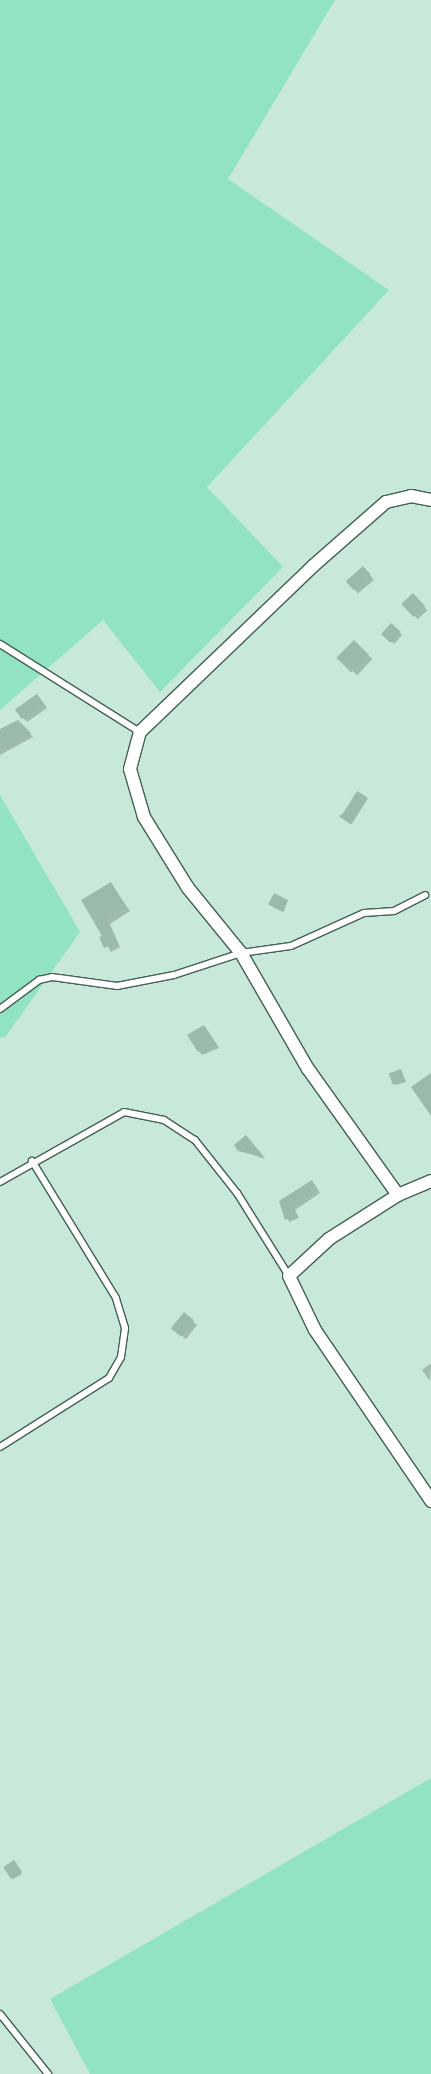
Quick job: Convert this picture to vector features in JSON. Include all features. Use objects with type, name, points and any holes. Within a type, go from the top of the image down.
[{"type":"street","points":[[398,1195],[308,1069],[242,953],[188,888],[144,817],[130,769],[140,732],[386,502],[411,496],[431,500]]},
{"type":"street","points":[[431,1181],[398,1195],[328,1239],[289,1276],[315,1330],[431,1501]]},
{"type":"lane","points":[[0,644],[140,732]]},
{"type":"lane","points":[[0,1009],[39,980],[52,977],[117,986],[174,975],[242,953],[290,946],[364,913],[394,911],[425,895]]},
{"type":"lane","points":[[0,1182],[32,1161],[124,1112],[164,1120],[195,1140],[237,1193],[289,1276]]},
{"type":"lane","points":[[0,1447],[109,1378],[121,1357],[125,1328],[116,1298],[32,1161]]},
{"type":"lane","points":[[0,2014],[48,2074]]},
{"type":"green space","points":[[0,0],[335,0],[228,179],[389,290],[207,487],[283,567],[160,692],[103,620],[0,710]]},
{"type":"green space","points":[[0,795],[80,932],[6,1036],[0,1038]]},
{"type":"green space","points":[[431,1778],[431,2074],[90,2074],[50,1999]]},
{"type":"building","points":[[363,566],[371,575],[354,590],[346,581]]},
{"type":"building","points":[[413,593],[425,606],[414,617],[401,604]]},
{"type":"building","points":[[391,623],[401,632],[391,643],[381,634]]},
{"type":"building","points":[[354,640],[369,655],[351,673],[336,658]]},
{"type":"building","points":[[37,694],[44,704],[22,719],[15,709]]},
{"type":"building","points":[[18,720],[31,733],[0,750],[0,729]]},
{"type":"building","points":[[357,791],[368,798],[352,824],[341,817]]},
{"type":"building","points":[[111,882],[126,906],[105,918],[116,943],[104,948],[99,937],[103,936],[81,900]]},
{"type":"building","points":[[274,893],[288,900],[282,912],[268,905]]},
{"type":"building","points":[[204,1025],[217,1045],[198,1052],[187,1035]]},
{"type":"building","points":[[401,1069],[405,1080],[393,1085],[389,1073]]},
{"type":"building","points":[[431,1073],[431,1116],[411,1087]]},
{"type":"building","points":[[246,1135],[264,1157],[238,1151],[234,1145]]},
{"type":"building","points":[[312,1180],[318,1190],[293,1207],[297,1215],[285,1220],[279,1201]]},
{"type":"building","points":[[184,1312],[194,1320],[181,1337],[171,1328]]},
{"type":"building","points":[[14,1860],[22,1872],[11,1879],[3,1867]]}]
